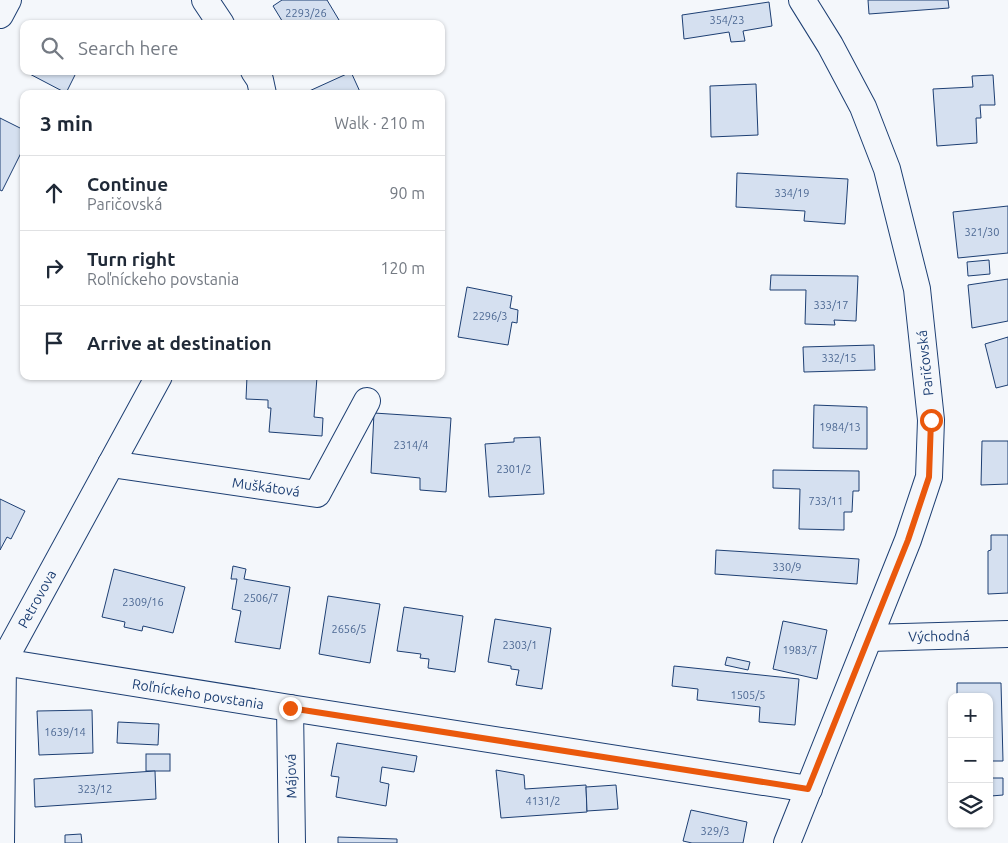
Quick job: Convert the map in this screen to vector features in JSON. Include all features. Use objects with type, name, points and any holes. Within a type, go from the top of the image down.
[{"type":"street","points":[[0,15],[8,0]]},
{"type":"street","points":[[205,0],[218,20]]},
{"type":"street","name":"Paričovská","points":[[787,843],[908,540],[929,477],[931,420],[917,290],[887,169],[863,107],[830,45],[802,0]]},
{"type":"street","points":[[257,75],[262,90]]},
{"type":"street","name":"Petrovova","points":[[1,843],[2,662],[157,380]]},
{"type":"street","name":"Muškátová","points":[[111,464],[317,494],[368,401]]},
{"type":"street","name":"Východná","points":[[869,638],[1008,634]]},
{"type":"street","name":"Roľníckeho povstania","points":[[2,662],[808,789]]},
{"type":"street","name":"Májová","points":[[290,708],[292,843]]},
{"type":"building","points":[[282,0],[327,0],[339,20],[282,20],[273,6]]},
{"type":"building","points":[[868,0],[948,0],[949,8],[869,14]]},
{"type":"building","points":[[769,2],[772,26],[743,31],[745,41],[731,42],[729,32],[684,39],[682,15]]},
{"type":"building","points":[[32,75],[75,75],[68,90],[60,90]]},
{"type":"building","points":[[344,75],[352,75],[359,90],[311,90]]},
{"type":"building","points":[[993,75],[995,105],[980,105],[981,118],[976,118],[977,143],[937,146],[933,89],[973,87],[972,76]]},
{"type":"building","points":[[756,84],[758,135],[711,137],[710,86]]},
{"type":"building","points":[[0,118],[20,128],[20,155],[2,191],[0,190]]},
{"type":"building","points":[[737,173],[848,179],[845,224],[804,221],[805,211],[736,207]]},
{"type":"building","points":[[1008,206],[1008,253],[958,258],[953,212]]},
{"type":"building","points":[[989,260],[990,274],[968,276],[967,262]]},
{"type":"building","points":[[771,275],[858,276],[856,321],[834,320],[835,325],[805,324],[806,290],[770,290]]},
{"type":"building","points":[[1008,279],[1008,321],[972,328],[968,285]]},
{"type":"building","points":[[467,287],[512,296],[510,308],[518,310],[517,323],[512,322],[508,345],[458,337]]},
{"type":"building","points":[[1008,337],[1008,385],[996,388],[985,344]]},
{"type":"building","points":[[874,345],[875,370],[804,372],[803,347]]},
{"type":"building","points":[[247,380],[317,380],[314,417],[323,418],[322,436],[269,432],[271,408],[268,408],[268,400],[246,399]]},
{"type":"building","points":[[814,405],[867,407],[867,449],[813,448]]},
{"type":"building","points":[[374,413],[451,418],[446,492],[420,490],[420,478],[371,473]]},
{"type":"building","points":[[540,437],[544,494],[489,497],[485,444],[514,442],[514,438]]},
{"type":"building","points":[[982,441],[1008,441],[1008,484],[981,485]]},
{"type":"building","points":[[773,470],[859,471],[859,491],[853,491],[852,512],[844,512],[844,530],[799,529],[800,489],[773,488]]},
{"type":"building","points":[[0,499],[25,511],[11,539],[7,537],[0,550]]},
{"type":"building","points":[[991,535],[1008,535],[1008,593],[988,594],[988,551],[991,550]]},
{"type":"building","points":[[716,550],[859,559],[857,584],[715,574]]},
{"type":"building","points":[[233,566],[246,569],[244,579],[290,587],[280,649],[235,642],[241,611],[232,609],[237,579],[231,579]]},
{"type":"building","points":[[114,569],[185,587],[173,633],[143,626],[142,631],[124,627],[125,622],[102,617]]},
{"type":"building","points":[[328,596],[380,604],[370,663],[319,654]]},
{"type":"building","points":[[404,607],[463,616],[455,672],[428,668],[429,659],[420,658],[421,654],[397,651]]},
{"type":"building","points":[[495,619],[551,628],[542,689],[516,685],[519,670],[511,669],[511,666],[488,662]]},
{"type":"building","points":[[783,621],[827,630],[817,679],[773,669]]},
{"type":"building","points":[[727,657],[750,662],[748,670],[725,665]]},
{"type":"building","points":[[674,666],[799,679],[795,725],[759,722],[760,707],[697,700],[698,689],[672,686]]},
{"type":"building","points":[[957,683],[1001,683],[1003,761],[993,761],[993,693],[957,693]]},
{"type":"building","points":[[92,710],[93,753],[39,755],[37,711]]},
{"type":"building","points":[[118,722],[159,724],[158,745],[117,743]]},
{"type":"building","points":[[337,743],[417,756],[414,772],[382,767],[380,782],[389,784],[386,806],[336,797],[339,777],[331,776]]},
{"type":"building","points":[[146,754],[170,754],[170,771],[146,771]]},
{"type":"building","points":[[496,770],[524,775],[525,789],[586,785],[587,812],[501,818]]},
{"type":"building","points":[[155,771],[156,799],[35,807],[34,779]]},
{"type":"building","points":[[993,778],[1003,778],[1003,795],[993,796]]},
{"type":"building","points":[[616,785],[618,809],[587,811],[586,787]]},
{"type":"building","points":[[691,810],[747,822],[743,843],[692,843],[683,841]]},
{"type":"building","points":[[81,834],[82,843],[65,843],[65,835]]},
{"type":"building","points":[[338,837],[397,839],[397,843],[338,843]]},
{"type":"route","points":[[290,708],[808,789],[908,540],[929,477],[931,420]]}]
